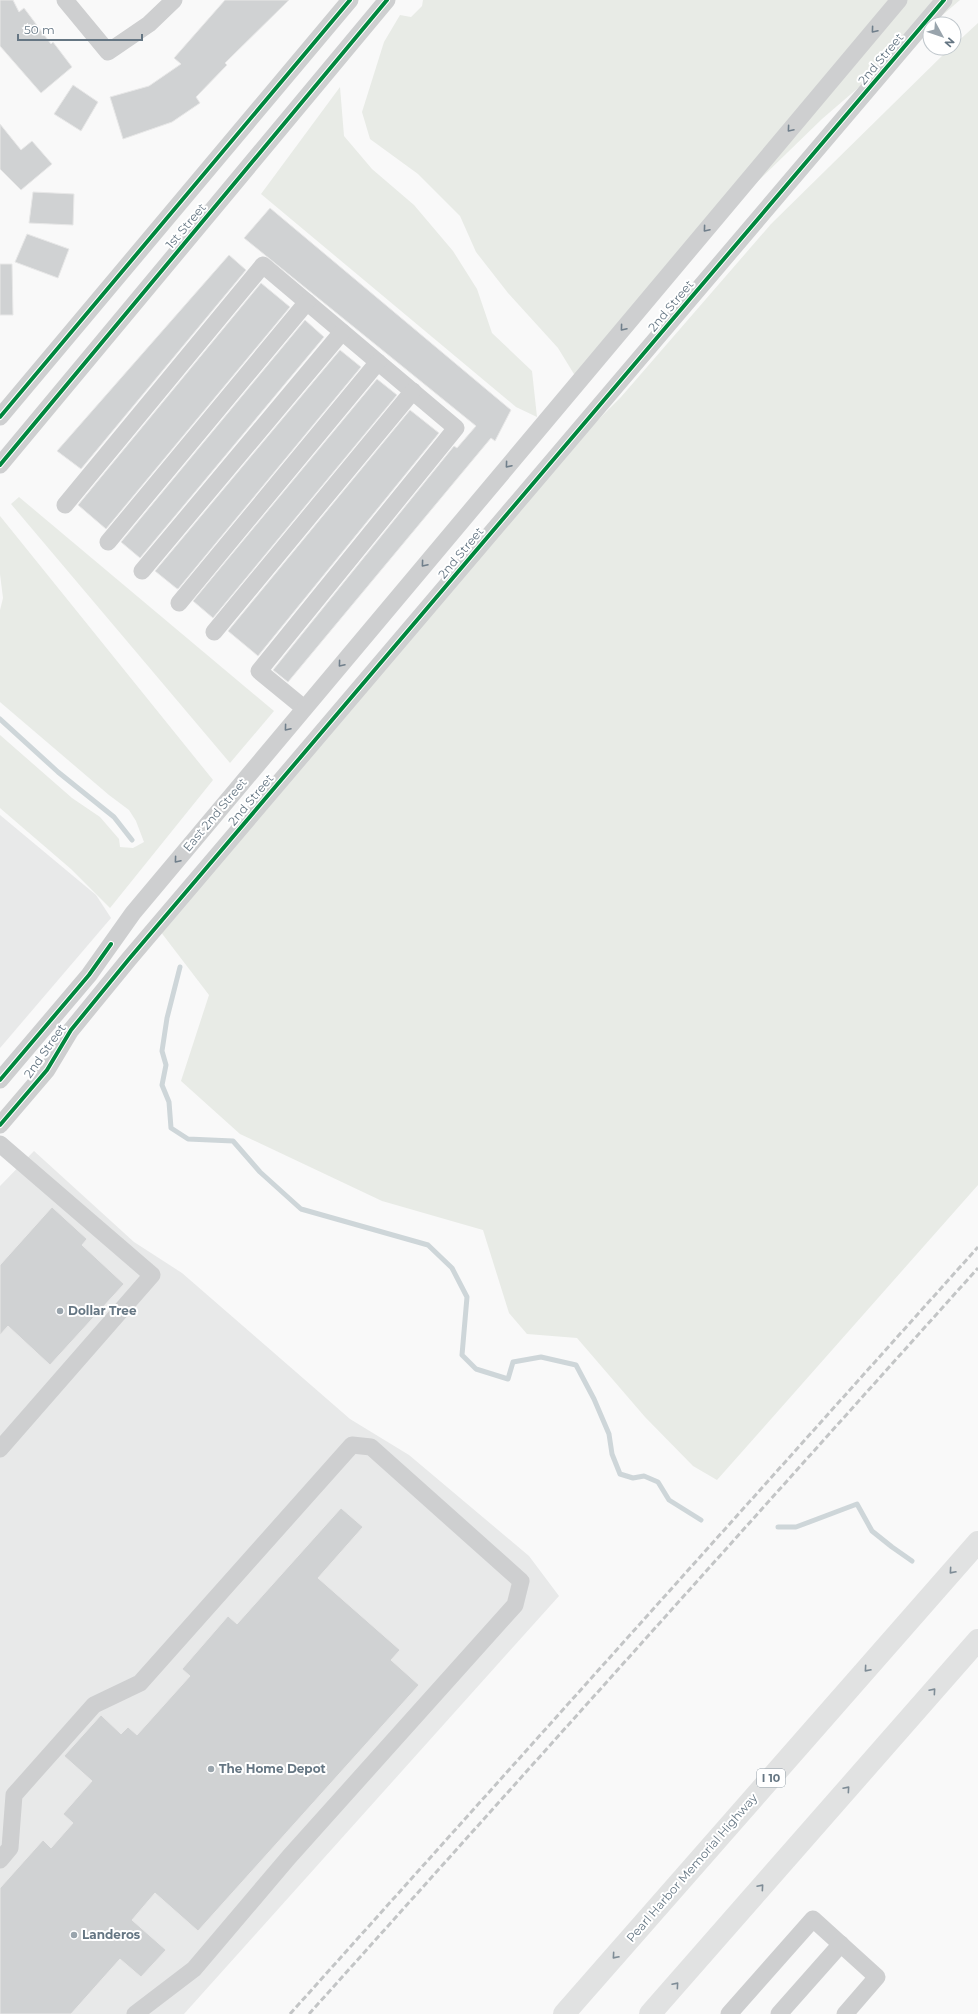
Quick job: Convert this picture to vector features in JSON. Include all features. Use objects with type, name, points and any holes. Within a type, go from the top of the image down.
[{"type":"highway","name":"Pearl Harbor Memorial Highway","points":[[564,2014],[978,1542]]},
{"type":"highway","points":[[650,2014],[978,1640]]},
{"type":"street","points":[[65,0],[108,52],[149,24],[174,0]]},
{"type":"street","name":"1st Street","points":[[0,418],[350,0]]},
{"type":"street","name":"2nd Street","points":[[321,688],[899,0]]},
{"type":"street","name":"2nd Street","points":[[0,1124],[47,1070],[71,1030],[109,983],[944,0]]},
{"type":"street","name":"1st Street","points":[[0,465],[6,447],[384,1]]},
{"type":"street","points":[[65,505],[263,265],[413,391],[456,428],[259,671],[304,708]]},
{"type":"street","points":[[108,542],[306,302]]},
{"type":"street","points":[[142,571],[342,332]]},
{"type":"street","points":[[179,602],[378,362]]},
{"type":"street","points":[[214,632],[413,391]]},
{"type":"street","name":"East 2nd Street","points":[[111,944],[133,913],[321,688]]},
{"type":"street","name":"2nd Street","points":[[0,1080],[89,974],[111,944]]},
{"type":"street","points":[[0,1144],[152,1275],[0,1449]]},
{"type":"street","points":[[0,1860],[10,1848],[14,1795],[94,1704],[140,1683],[352,1445],[371,1447],[521,1581],[515,1605],[294,1851],[194,1969],[135,2014]]},
{"type":"street","points":[[729,2014],[813,1919],[877,1977],[845,2014]]},
{"type":"street","points":[[779,2014],[841,1944]]},
{"type":"shaded area","points":[[423,0],[960,0],[941,16],[922,16],[922,33],[822,119],[722,216],[577,379],[558,348],[508,293],[476,252],[460,216],[418,174],[370,139],[362,112],[384,42],[400,15],[411,17],[422,6]]},
{"type":"shaded area","points":[[978,23],[978,1185],[717,1480],[693,1466],[645,1417],[577,1338],[527,1334],[509,1313],[483,1230],[382,1201],[240,1134],[181,1081],[209,995],[157,927],[539,479],[621,397],[771,224],[942,56],[962,56],[962,38]]},
{"type":"shaded area","points":[[340,87],[344,136],[372,169],[414,205],[453,251],[477,289],[492,333],[532,371],[537,417],[516,407],[261,194]]},
{"type":"shaded area","points":[[19,497],[274,711],[230,763],[11,504]]},
{"type":"shaded area","points":[[0,516],[213,780],[110,908],[71,869],[0,808],[0,735],[72,798],[100,817],[119,839],[120,847],[133,848],[144,842],[136,821],[129,810],[109,795],[0,702],[0,610],[3,598],[0,574]]},
{"type":"shaded area","points":[[0,815],[96,895],[111,918],[0,1048]]},
{"type":"shaded area","points":[[34,1151],[134,1242],[182,1273],[350,1419],[409,1455],[529,1556],[559,1596],[184,2014],[0,2014],[0,1186]]},
{"type":"building","points":[[0,0],[13,0],[19,12],[24,8],[51,44],[53,42],[72,67],[41,93],[0,46]]},
{"type":"building","points":[[225,0],[289,0],[225,63],[227,65],[196,97],[200,103],[172,122],[123,139],[110,97],[149,86],[181,64],[174,58]]},
{"type":"building","points":[[73,85],[98,102],[81,131],[54,114]]},
{"type":"building","points":[[0,124],[21,150],[32,141],[52,164],[21,190],[0,169]]},
{"type":"building","points":[[33,192],[74,194],[73,225],[29,223]]},
{"type":"building","points":[[270,208],[511,410],[495,441],[491,438],[288,682],[273,670],[454,446],[457,448],[476,426],[244,238]]},
{"type":"building","points":[[27,234],[69,249],[58,278],[15,262]]},
{"type":"building","points":[[229,255],[246,270],[81,469],[57,451]]},
{"type":"building","points":[[0,264],[12,264],[13,315],[0,315]]},
{"type":"building","points":[[261,283],[290,307],[106,529],[78,505]]},
{"type":"building","points":[[305,320],[324,337],[140,558],[121,542]]},
{"type":"building","points":[[340,350],[361,367],[178,589],[176,588],[155,571]]},
{"type":"building","points":[[377,379],[397,395],[213,618],[193,601]]},
{"type":"building","points":[[410,410],[439,433],[258,656],[228,631]]},
{"type":"building","points":[[52,1207],[87,1239],[82,1245],[124,1284],[50,1365],[8,1326],[0,1335],[0,1265]]},
{"type":"building","name":"The Home Depot","points":[[341,1508],[363,1527],[318,1578],[400,1650],[391,1660],[419,1685],[198,1931],[155,1893],[132,1920],[166,1950],[141,1977],[120,1959],[71,2014],[0,2014],[0,1888],[43,1840],[51,1848],[73,1823],[63,1814],[92,1781],[64,1756],[101,1715],[121,1734],[128,1727],[137,1735],[190,1676],[182,1669],[228,1616],[237,1624]]},
{"type":"waterway","points":[[0,719],[58,772],[114,817],[132,840]]},
{"type":"waterway","points":[[180,967],[167,1018],[162,1051],[166,1065],[162,1085],[169,1102],[171,1128],[188,1139],[233,1141],[260,1172],[301,1209],[428,1245],[452,1268],[467,1297],[462,1355],[476,1369],[508,1379],[513,1362],[541,1357],[576,1365],[594,1399],[609,1434],[612,1454],[620,1474],[633,1478],[644,1476],[658,1482],[669,1500],[701,1520]]},
{"type":"waterway","points":[[778,1527],[796,1527],[857,1504],[872,1531],[912,1561]]},
{"type":"railway","points":[[290,2014],[978,1247]]},
{"type":"railway","points":[[309,2014],[978,1268]]},
{"type":"cycle path","points":[[0,417],[350,0]]},
{"type":"cycle path","points":[[0,465],[387,0]]},
{"type":"cycle path","points":[[0,1125],[47,1070],[71,1030],[129,959],[944,0]]},
{"type":"cycle path","points":[[0,1080],[89,975],[111,944]]},
{"type":"place","name":"Dollar Tree","points":[[60,1311]]},
{"type":"place","name":"The Home Depot","points":[[211,1769]]},
{"type":"place","name":"Landeros","points":[[74,1935]]}]
